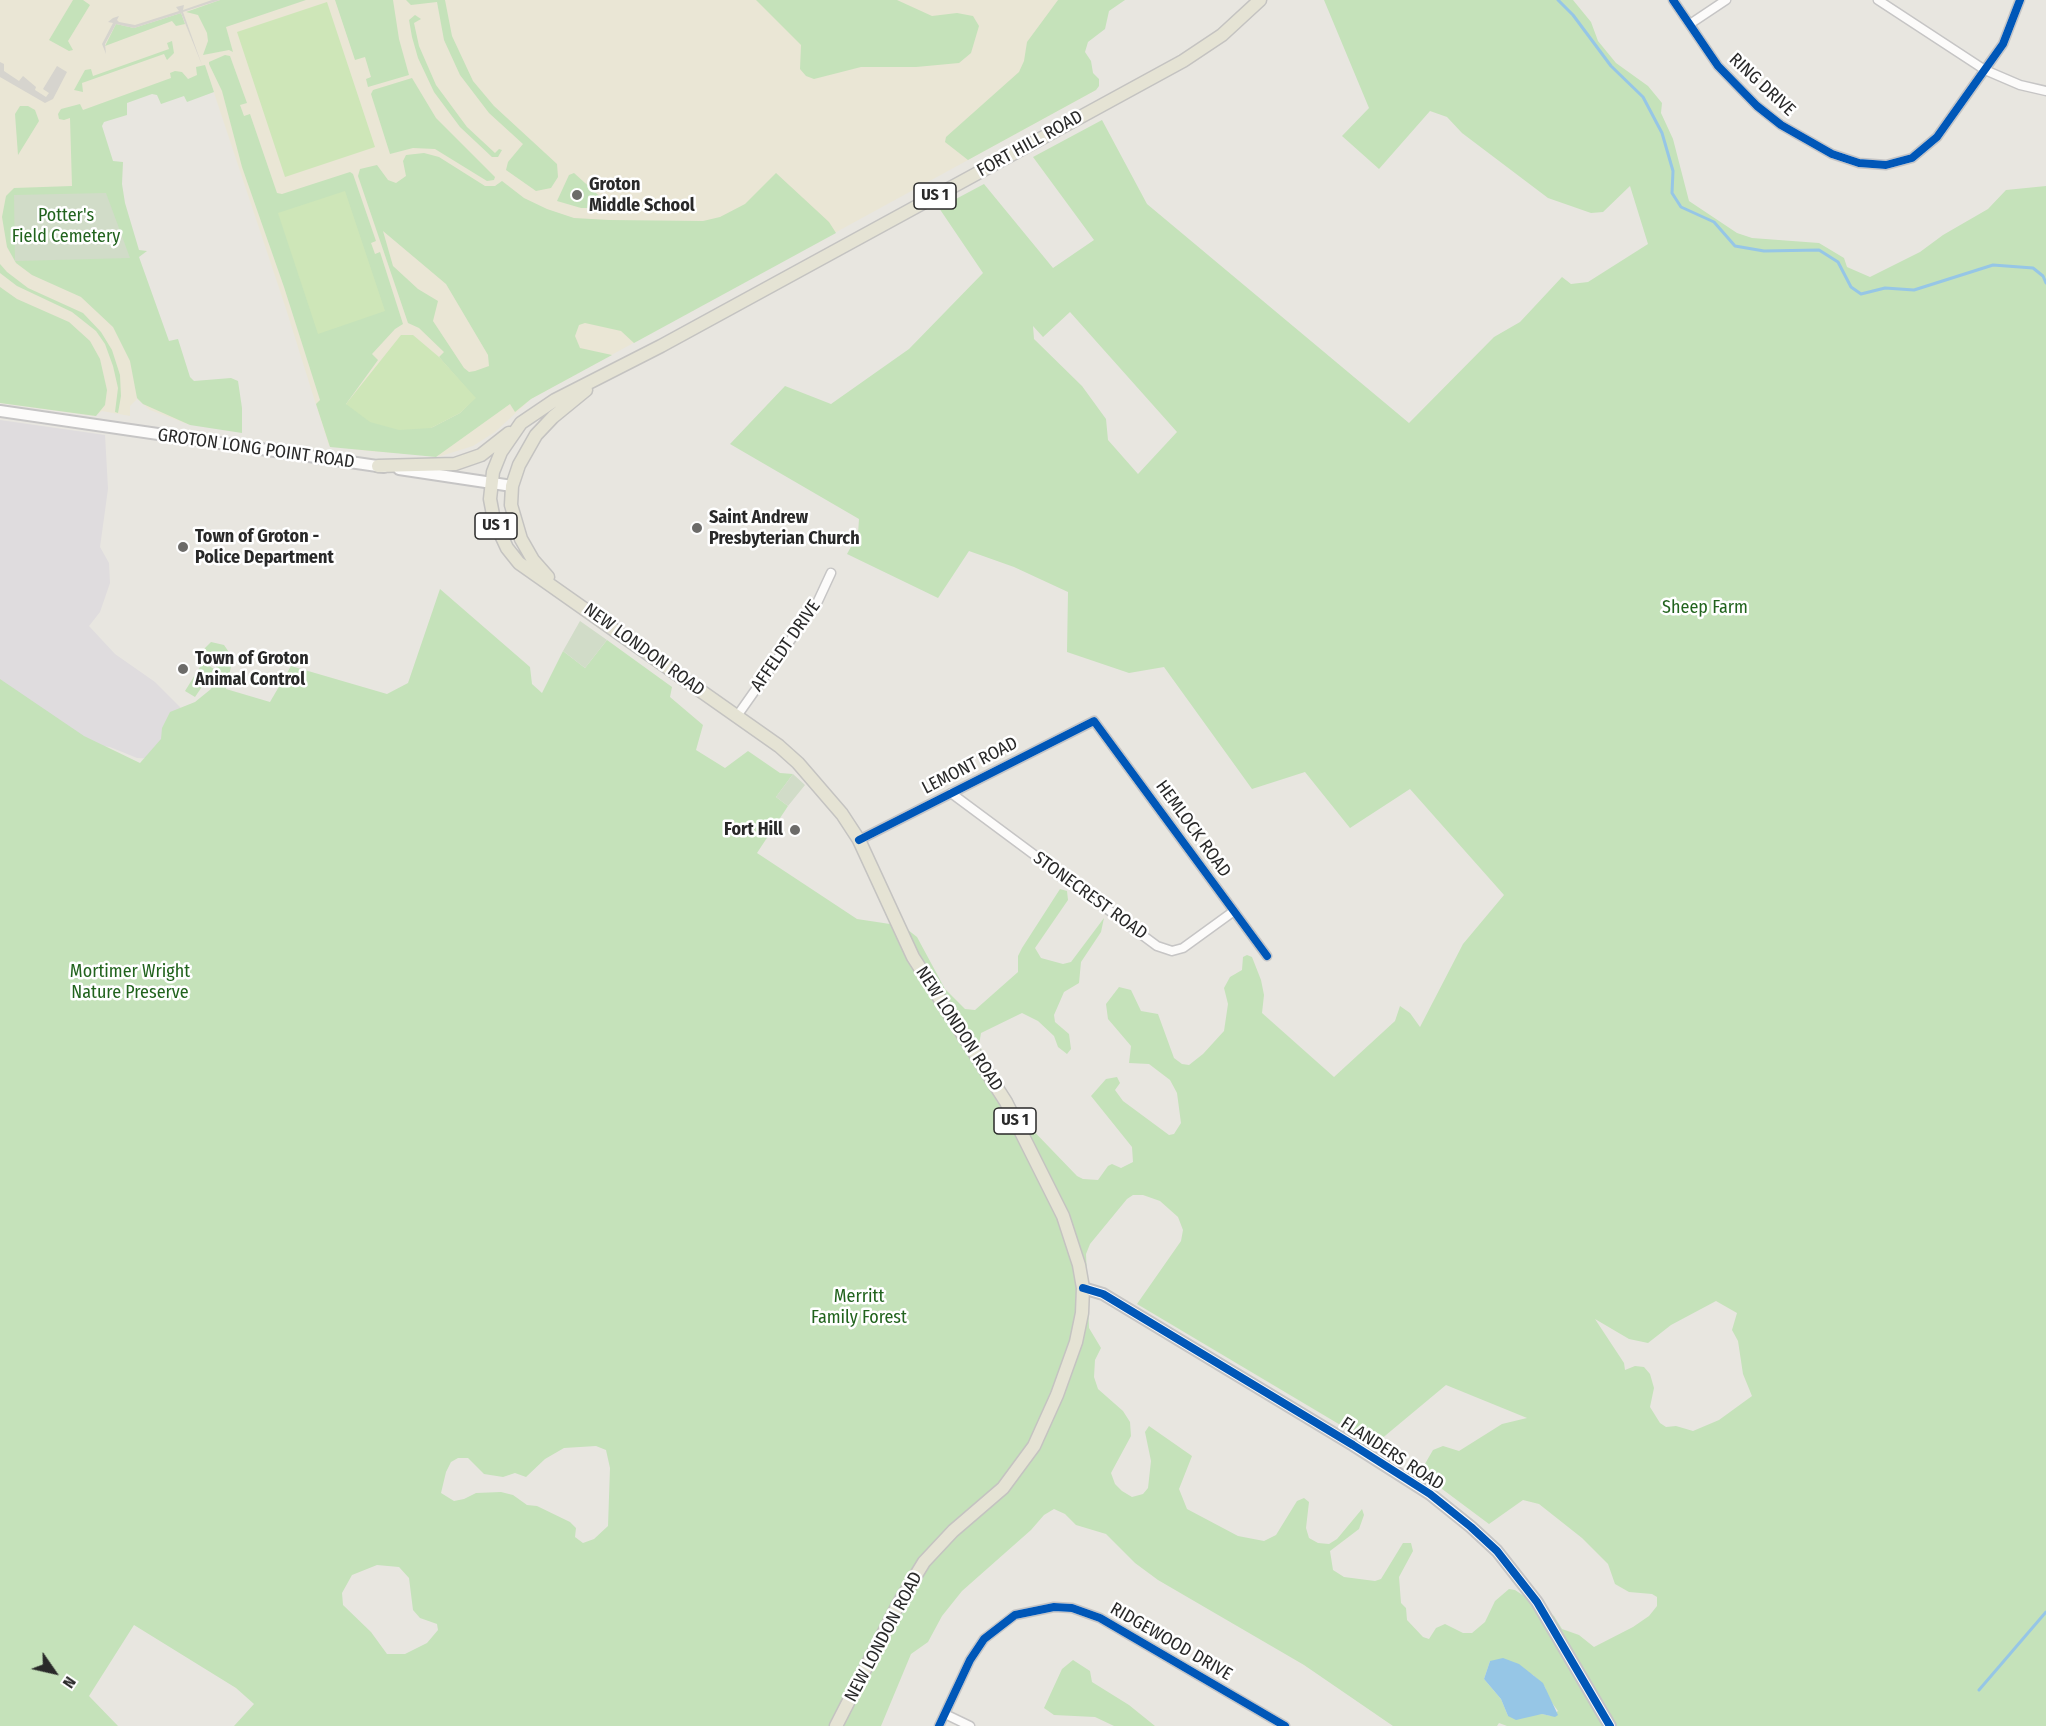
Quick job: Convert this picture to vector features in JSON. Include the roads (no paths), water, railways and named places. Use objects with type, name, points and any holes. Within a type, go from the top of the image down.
[{"type":"main road","name":"FORT HILL ROAD","points":[[576,602],[528,570],[507,548],[492,513],[491,482],[501,452],[521,423],[563,395],[601,378],[1183,61],[1222,35],[1260,0]]},
{"type":"main road","name":"FORT HILL ROAD","points":[[576,602],[542,572],[524,545],[511,505],[512,486],[519,465],[541,429],[601,378]]},
{"type":"main road","points":[[378,466],[444,466],[466,462],[486,452],[521,423]]},
{"type":"main road","name":"NEW LONDON ROAD","points":[[576,602],[737,716],[798,763],[842,814],[860,840],[913,957],[982,1061],[1042,1175],[1072,1241],[1083,1288],[1082,1313],[1073,1352],[1034,1446],[1003,1488],[938,1546],[924,1562],[891,1617],[837,1726]]},
{"type":"street","name":"RING DRIVE","points":[[1672,0],[1718,66],[1757,106],[1807,142],[1859,163],[1886,165],[1912,158],[1937,137],[2003,44],[2020,0]]},
{"type":"street","points":[[1689,24],[1726,0]]},
{"type":"street","points":[[1878,0],[1985,70],[2020,85],[2046,91]]},
{"type":"street","name":"GROTON LONG POINT ROAD","points":[[0,411],[512,486]]},
{"type":"street","name":"AFFELDT DRIVE","points":[[737,716],[818,601],[831,573]]},
{"type":"street","name":"LEMONT ROAD","points":[[860,840],[1094,721]]},
{"type":"street","name":"HEMLOCK ROAD","points":[[1094,721],[1267,956]]},
{"type":"street","name":"STONECREST ROAD","points":[[951,793],[1157,946],[1172,951],[1183,948],[1234,911]]},
{"type":"street","name":"FLANDERS ROAD","points":[[1083,1288],[1103,1294],[1353,1445],[1431,1494],[1471,1527],[1497,1551],[1537,1602],[1610,1726]]},
{"type":"street","name":"RIDGEWOOD DRIVE","points":[[939,1726],[974,1654],[999,1625],[1023,1612],[1063,1607],[1100,1618],[1285,1726]]},
{"type":"street","points":[[945,1714],[970,1726]]},
{"type":"water","points":[[1503,1658],[1519,1664],[1543,1683],[1558,1715],[1555,1717],[1542,1714],[1516,1720],[1508,1716],[1501,1699],[1484,1679],[1490,1661]]},
{"type":"waterway","points":[[1558,0],[1573,15],[1611,66],[1643,97],[1662,133],[1673,171],[1672,193],[1681,207],[1714,222],[1735,246],[1764,251],[1819,250],[1838,262],[1851,287],[1861,294],[1885,288],[1914,290],[1993,265],[2033,268],[2043,276],[2046,283]]},
{"type":"waterway","points":[[1979,1690],[2046,1612]]},
{"type":"place","name":"Groton Middle School","points":[[577,195]]},
{"type":"place","name":"Saint Andrew Presbyterian Church","points":[[697,528]]},
{"type":"place","name":"Town of Groton - Police Department","points":[[183,547]]},
{"type":"place","name":"Town of Groton Animal Control","points":[[183,669]]},
{"type":"place","name":"Fort Hill","points":[[795,830]]},
{"type":"park label","name":"Potter's Field Cemetery","points":[[66,226]]},
{"type":"park label","name":"Sheep Farm","points":[[1705,608]]},
{"type":"park label","name":"Mortimer Wright Nature Preserve","points":[[130,982]]},
{"type":"park label","name":"Merritt Family Forest","points":[[859,1307]]}]
